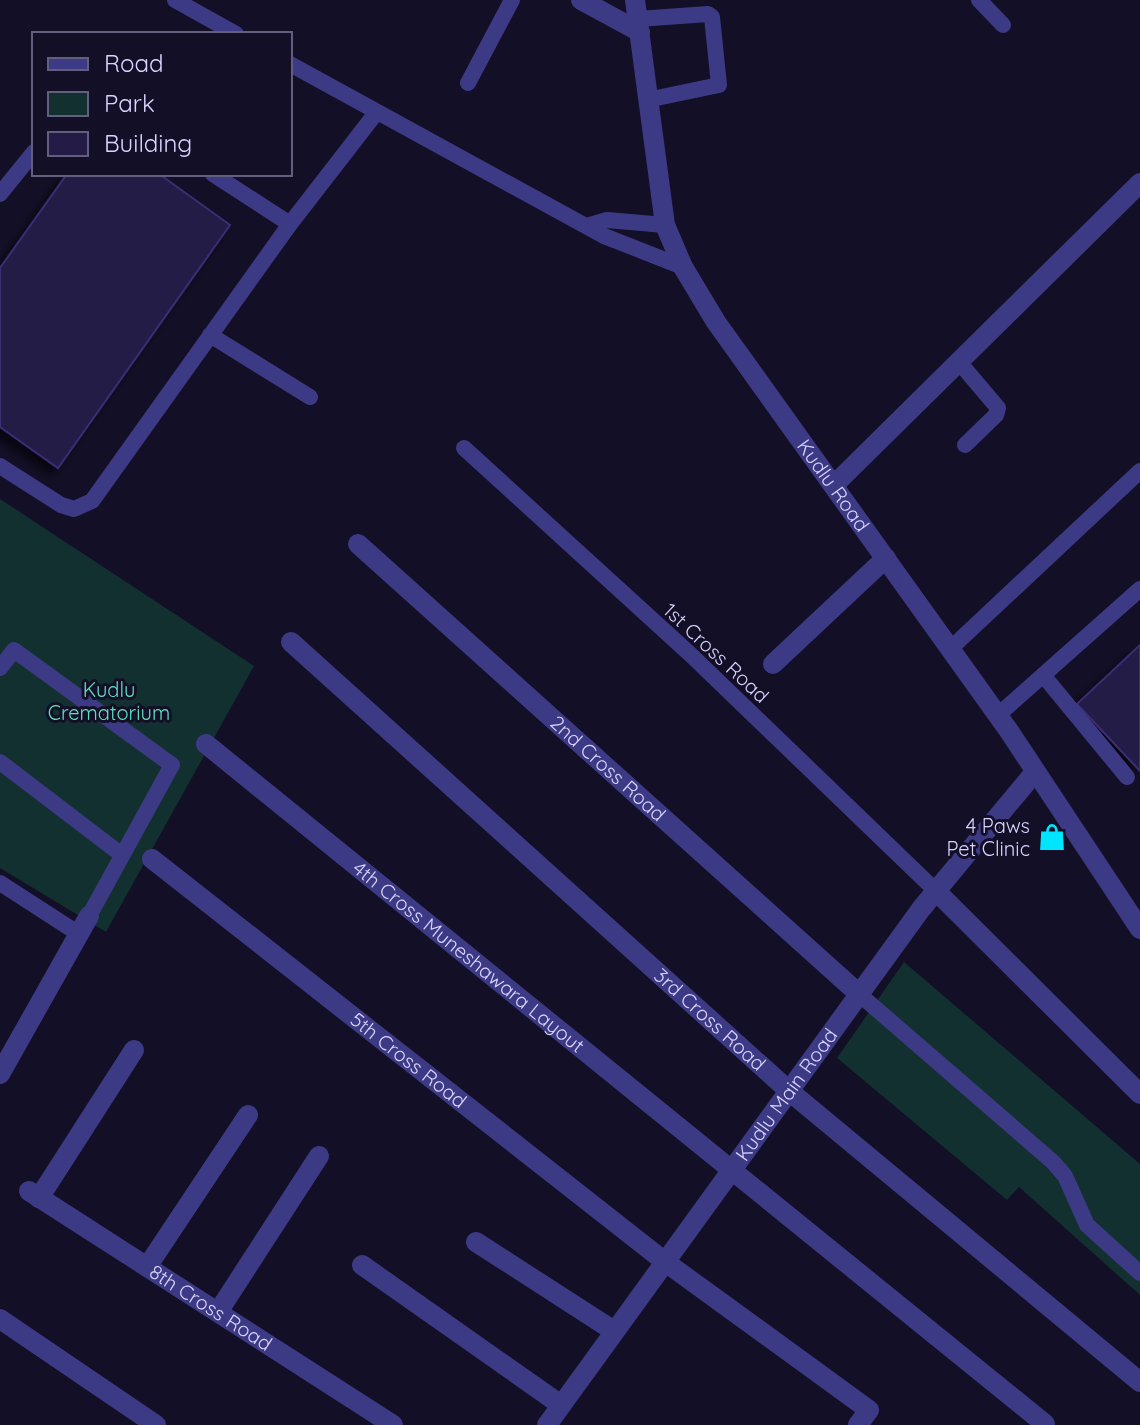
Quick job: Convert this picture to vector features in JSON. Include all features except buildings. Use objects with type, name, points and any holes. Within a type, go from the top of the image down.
[{"type":"street","points":[[581,0],[638,17]]},
{"type":"street","name":"Kudlu Road","points":[[638,17],[665,225],[683,267],[716,322],[997,716],[1140,929]]},
{"type":"street","points":[[834,485],[1140,183]]},
{"type":"street","name":"2nd Cross Road","points":[[358,544],[859,994]]},
{"type":"street","points":[[773,664],[886,558]]},
{"type":"street","name":"3rd Cross Road","points":[[291,642],[788,1090],[1140,1382]]},
{"type":"street","name":"4th Cross Muneshawara Layout","points":[[206,744],[1045,1424]]},
{"type":"street","name":"Kudlu Main Road","points":[[547,1425],[859,994],[936,891],[1035,772]]},
{"type":"street","name":"5th Cross Road","points":[[152,859],[664,1261],[869,1410],[858,1425]]},
{"type":"street","points":[[936,891],[1140,1094]]},
{"type":"street","points":[[0,1074],[84,925]]},
{"type":"street","name":"8th Cross Road","points":[[134,1050],[34,1194],[393,1425]]},
{"type":"street","points":[[147,1267],[248,1115]]},
{"type":"street","points":[[218,1312],[319,1156]]},
{"type":"street","points":[[476,1242],[614,1331]]},
{"type":"street","points":[[362,1265],[561,1405]]},
{"type":"street","points":[[0,1319],[156,1425]]},
{"type":"lane","points":[[175,0],[232,32]]},
{"type":"lane","points":[[468,83],[512,0]]},
{"type":"lane","points":[[979,0],[1003,25]]},
{"type":"lane","points":[[638,17],[708,14],[714,30],[719,85],[647,100]]},
{"type":"lane","points":[[292,65],[376,113],[590,225],[604,236],[683,267]]},
{"type":"lane","points":[[0,466],[61,505],[74,509],[92,501],[290,224],[376,113]]},
{"type":"lane","points":[[0,194],[32,154]]},
{"type":"lane","points":[[216,176],[290,224]]},
{"type":"lane","points":[[590,225],[607,220],[665,225]]},
{"type":"lane","points":[[210,335],[310,397]]},
{"type":"lane","points":[[959,362],[998,408],[996,415],[965,445]]},
{"type":"lane","name":"1st Cross Road","points":[[464,448],[690,654],[936,891]]},
{"type":"lane","points":[[950,649],[1140,471]]},
{"type":"lane","points":[[997,716],[1140,589]]},
{"type":"lane","points":[[0,668],[14,650],[172,765],[84,925],[0,883]]},
{"type":"lane","points":[[1043,675],[1127,777]]},
{"type":"lane","points":[[0,762],[122,855]]},
{"type":"lane","points":[[859,994],[1053,1162],[1065,1176],[1087,1225],[1140,1273]]},
{"type":"green space","name":"Kudlu Crematorium","points":[[0,499],[254,666],[106,932],[0,868]]},
{"type":"green space","points":[[904,962],[1140,1164],[1140,1295],[1019,1187],[1007,1200],[837,1058]]},
{"type":"place","name":"4 Paws Pet Clinic","points":[[1052,837]]}]
